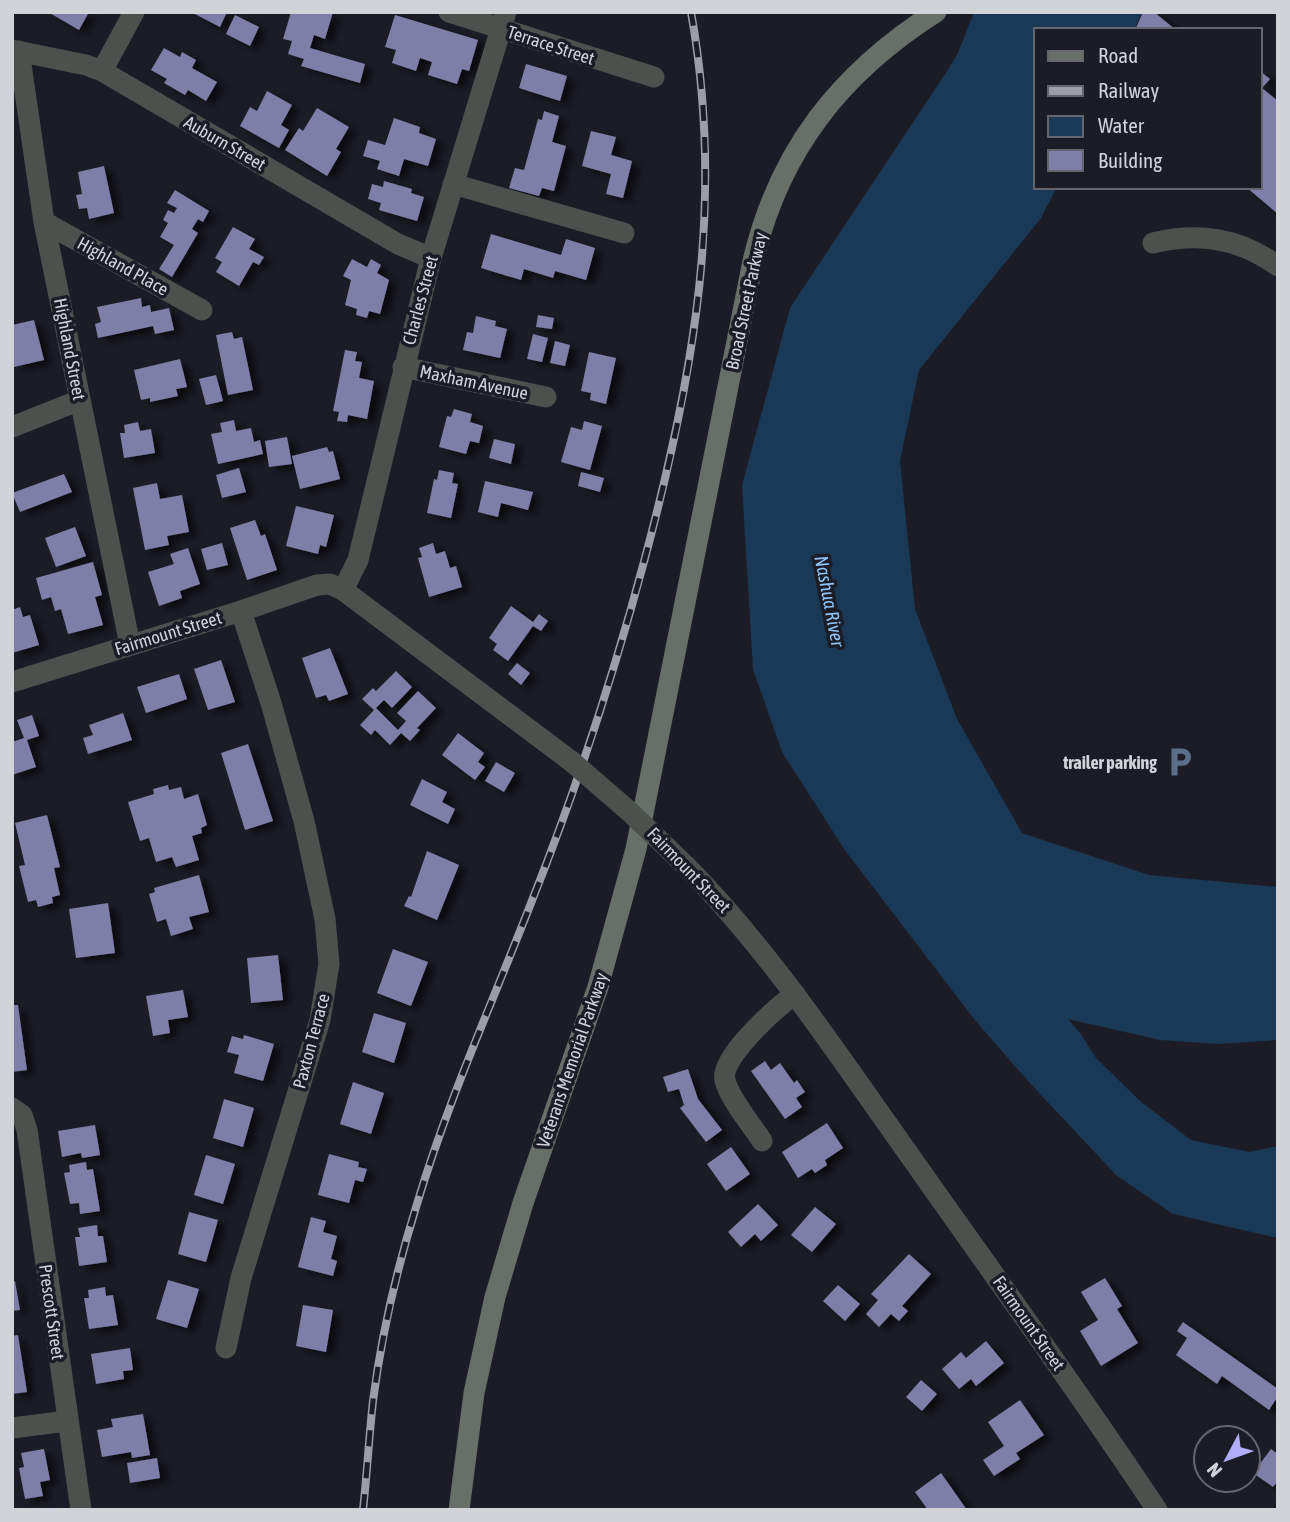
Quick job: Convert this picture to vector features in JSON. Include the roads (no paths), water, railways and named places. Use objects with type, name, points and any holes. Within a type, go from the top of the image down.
[{"type":"main road","name":"Broad Street Parkway","points":[[685,610],[753,261],[768,207],[792,156],[822,111],[848,82],[900,36],[936,12]]},
{"type":"main road","name":"Veterans Memorial Parkway","points":[[459,1510],[474,1393],[490,1318],[508,1251],[598,986],[624,900],[646,808],[685,610]]},
{"type":"street","points":[[102,71],[134,12]]},
{"type":"street","name":"Terrace Street","points":[[449,12],[504,20],[653,77]]},
{"type":"street","name":"Charles Street","points":[[343,590],[358,560],[431,258],[504,20]]},
{"type":"street","name":"Auburn Street","points":[[16,62],[86,65],[102,71],[398,244],[431,258]]},
{"type":"street","name":"Highland Street","points":[[16,62],[44,222],[130,645]]},
{"type":"street","points":[[453,184],[624,233]]},
{"type":"street","name":"Highland Place","points":[[44,222],[202,310]]},
{"type":"street","points":[[1153,243],[1190,236],[1214,239],[1249,249],[1278,267]]},
{"type":"street","name":"Maxham Avenue","points":[[403,366],[546,397]]},
{"type":"street","points":[[12,427],[80,400]]},
{"type":"street","name":"Fairmount Street","points":[[12,682],[324,583],[343,590],[471,688],[556,748],[631,812],[729,911],[795,993],[1025,1315],[1157,1510]]},
{"type":"street","name":"Paxton Terrace","points":[[226,1348],[241,1278],[320,1020],[328,964],[325,919],[304,821],[271,703],[241,611]]},
{"type":"street","points":[[762,1141],[729,1090],[724,1071],[729,1059],[775,1009],[795,993]]},
{"type":"street","name":"Prescott Street","points":[[17,1112],[27,1130],[81,1510]]},
{"type":"street","points":[[12,1428],[67,1421]]},
{"type":"water","name":"Nashua River","points":[[974,12],[1142,12],[1135,28],[1034,28],[1034,189],[1056,189],[1041,218],[919,370],[900,461],[915,609],[957,719],[1022,833],[1149,875],[1278,887],[1278,1040],[1218,1044],[1160,1040],[1068,1019],[1096,1058],[1140,1101],[1191,1140],[1249,1152],[1278,1146],[1278,1238],[1173,1214],[1116,1175],[1027,1080],[974,1019],[844,849],[782,752],[753,669],[742,485],[790,308],[958,53]]},
{"type":"railway","points":[[363,1510],[376,1377],[410,1227],[443,1127],[565,814],[594,730],[645,558],[678,422],[699,287],[704,220],[705,151],[701,82],[691,12]]},
{"type":"place","name":"trailer parking","points":[[1180,762]]}]
